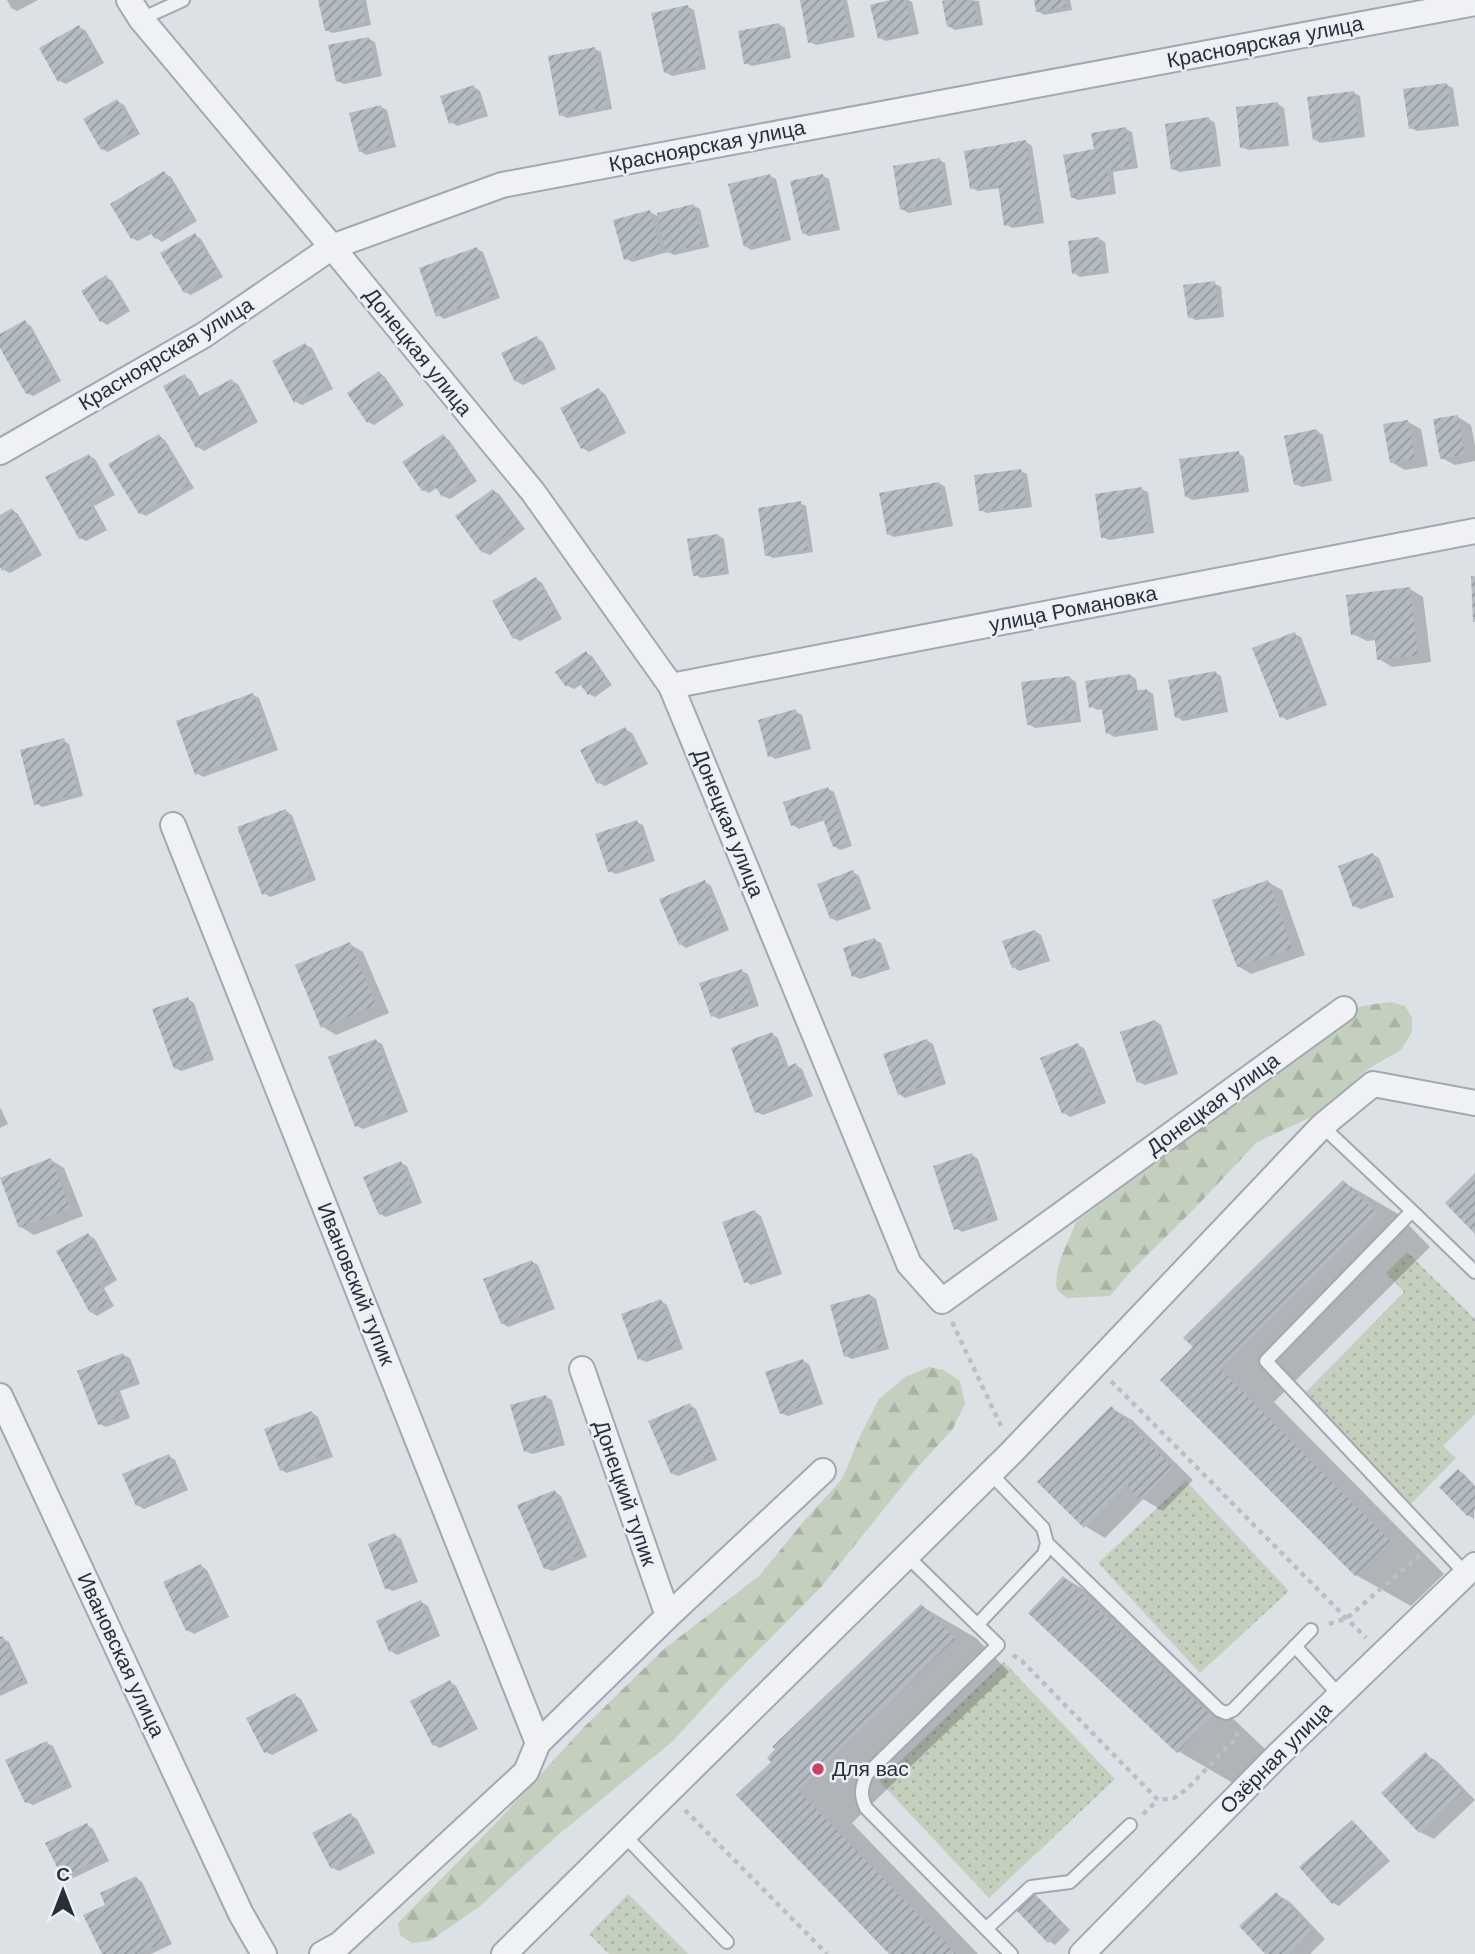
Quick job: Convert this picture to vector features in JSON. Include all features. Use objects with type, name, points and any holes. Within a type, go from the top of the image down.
[{"type":"street","name":"Красноярская улица","points":[[0,452],[204,335],[332,247],[502,185],[1475,3]]},
{"type":"street","name":"Донецкая улица","points":[[135,10],[533,492],[671,686],[909,1264],[942,1301],[1344,1009]]},
{"type":"street","name":"улица Романовка","points":[[671,686],[1475,531]]},
{"type":"street","name":"Ивановский тупик","points":[[173,825],[538,1743]]},
{"type":"street","points":[[504,1954],[1013,1451],[1322,1126],[1373,1084],[1475,1103]]},
{"type":"street","name":"Донецкий тупик","points":[[582,1369],[668,1616]]},
{"type":"street","name":"Ивановская улица","points":[[3,1410],[241,1914],[264,1954]]},
{"type":"street","points":[[322,1954],[340,1944],[526,1772],[538,1743],[668,1616],[823,1471]]},
{"type":"street","name":"Озёрная улица","points":[[1082,1954],[1339,1695],[1471,1570]]},
{"type":"lane","points":[[135,10],[183,0]]},
{"type":"lane","points":[[1322,1126],[1475,1272]]},
{"type":"lane","points":[[1412,1211],[1266,1361],[1436,1542],[1471,1570]]},
{"type":"lane","points":[[977,1625],[1044,1554],[1046,1542],[1043,1528],[990,1474]]},
{"type":"lane","points":[[1046,1542],[1219,1710],[1226,1713],[1236,1707],[1311,1630]]},
{"type":"lane","points":[[907,1556],[998,1645],[867,1774],[862,1786],[862,1798],[866,1808],[1011,1954]]},
{"type":"lane","points":[[1295,1646],[1339,1695]]},
{"type":"lane","points":[[987,1928],[1031,1887],[1070,1882],[1130,1825]]},
{"type":"lane","points":[[625,1836],[727,1942]]},
{"type":"path","points":[[942,1301],[1013,1451]]},
{"type":"path","points":[[1095,1365],[1381,1654]]},
{"type":"path","points":[[1311,1630],[1347,1618],[1436,1542]]},
{"type":"path","points":[[998,1645],[1022,1661],[1158,1800],[1174,1798],[1187,1789],[1237,1737],[1236,1707]]},
{"type":"path","points":[[667,1792],[827,1954]]},
{"type":"green space","points":[[1391,1002],[1405,1006],[1412,1018],[1412,1032],[1401,1050],[1368,1069],[1320,1113],[1257,1142],[1110,1296],[1067,1298],[1057,1290],[1059,1264],[1076,1222],[1361,1006]]},
{"type":"green space","points":[[1407,1252],[1475,1319],[1475,1414],[1443,1446],[1456,1458],[1411,1504],[1302,1396],[1404,1292],[1386,1273]]},
{"type":"green space","points":[[929,1367],[944,1370],[960,1381],[965,1404],[952,1430],[916,1469],[822,1586],[673,1741],[559,1834],[480,1906],[430,1941],[412,1943],[400,1935],[398,1923],[498,1821],[584,1727],[664,1649],[759,1576],[842,1479],[879,1399],[905,1377]]},
{"type":"green space","points":[[1186,1481],[1289,1591],[1200,1673],[1098,1563]]},
{"type":"green space","points":[[1004,1662],[1115,1779],[989,1898],[879,1781]]},
{"type":"green space","points":[[628,1894],[688,1954],[609,1954],[589,1934]]},
{"type":"building","points":[[318,0],[361,0],[366,22],[325,31]]},
{"type":"building","points":[[800,0],[842,0],[849,35],[808,43]]},
{"type":"building","points":[[890,0],[906,0],[913,31],[878,39],[870,5]]},
{"type":"building","points":[[974,0],[978,22],[947,27],[942,1]]},
{"type":"building","points":[[1034,0],[1065,0],[1066,7],[1036,12]]},
{"type":"building","points":[[688,5],[701,66],[664,73],[651,13]]},
{"type":"building","points":[[779,23],[786,55],[744,64],[738,31]]},
{"type":"building","points":[[79,25],[99,59],[58,82],[39,48]]},
{"type":"building","points":[[369,37],[377,73],[336,82],[328,45]]},
{"type":"building","points":[[595,47],[607,106],[559,116],[548,56]]},
{"type":"building","points":[[1447,83],[1453,123],[1409,129],[1403,89]]},
{"type":"building","points":[[474,85],[483,113],[449,124],[440,96]]},
{"type":"building","points":[[1354,91],[1360,134],[1313,140],[1307,97]]},
{"type":"building","points":[[117,99],[135,131],[101,150],[83,119]]},
{"type":"building","points":[[1278,102],[1283,143],[1240,148],[1236,107]]},
{"type":"building","points":[[381,105],[391,144],[359,152],[349,113]]},
{"type":"building","points":[[1209,117],[1216,163],[1171,170],[1165,124]]},
{"type":"building","points":[[1126,127],[1133,165],[1107,170],[1111,191],[1071,198],[1063,155],[1094,149],[1091,133]]},
{"type":"building","points":[[1026,140],[1039,220],[1004,226],[998,185],[970,189],[964,151]]},
{"type":"building","points":[[940,158],[947,202],[900,210],[893,166]]},
{"type":"building","points":[[164,171],[192,217],[155,239],[148,229],[131,239],[110,204]]},
{"type":"building","points":[[770,174],[785,237],[744,247],[728,184]]},
{"type":"building","points":[[823,174],[835,227],[802,234],[790,181]]},
{"type":"building","points":[[694,204],[703,244],[666,253],[657,213]]},
{"type":"building","points":[[650,210],[661,249],[624,260],[613,220]]},
{"type":"building","points":[[195,233],[218,273],[184,293],[160,253]]},
{"type":"building","points":[[1099,237],[1103,270],[1072,274],[1068,241]]},
{"type":"building","points":[[477,247],[495,295],[436,317],[419,268]]},
{"type":"building","points":[[106,275],[125,307],[100,322],[81,291]]},
{"type":"building","points":[[1215,281],[1219,314],[1188,318],[1183,285]]},
{"type":"building","points":[[25,320],[56,377],[26,394],[0,348],[0,334]]},
{"type":"building","points":[[537,336],[551,366],[515,382],[501,353]]},
{"type":"building","points":[[305,343],[328,385],[294,403],[272,361]]},
{"type":"building","points":[[379,371],[399,401],[367,423],[347,393]]},
{"type":"building","points":[[185,374],[197,397],[232,379],[253,419],[196,448],[163,386]]},
{"type":"building","points":[[599,388],[621,429],[581,449],[560,408]]},
{"type":"building","points":[[1458,415],[1465,454],[1440,459],[1433,419]]},
{"type":"building","points":[[1408,420],[1415,459],[1390,463],[1383,424]]},
{"type":"building","points":[[1317,429],[1327,478],[1294,485],[1284,436]]},
{"type":"building","points":[[159,434],[189,485],[139,514],[108,464]]},
{"type":"building","points":[[443,434],[472,477],[442,497],[433,483],[422,491],[402,462]]},
{"type":"building","points":[[1239,451],[1244,490],[1185,497],[1179,459]]},
{"type":"building","points":[[89,454],[109,492],[89,502],[102,527],[79,539],[45,477]]},
{"type":"building","points":[[1021,469],[1026,505],[979,511],[974,475]]},
{"type":"building","points":[[939,482],[947,523],[887,535],[879,493]]},
{"type":"building","points":[[1142,487],[1148,531],[1101,538],[1095,494]]},
{"type":"building","points":[[493,489],[520,525],[482,553],[455,516]]},
{"type":"building","points":[[801,501],[808,550],[765,556],[758,508]]},
{"type":"building","points":[[12,508],[37,551],[2,571],[0,515]]},
{"type":"building","points":[[718,534],[724,571],[693,576],[687,539]]},
{"type":"building","points":[[1471,576],[1475,576],[1475,622],[1473,622]]},
{"type":"building","points":[[536,577],[557,615],[513,639],[492,601]]},
{"type":"building","points":[[1410,587],[1418,655],[1377,660],[1374,632],[1351,635],[1346,595]]},
{"type":"building","points":[[1295,632],[1322,701],[1280,718],[1252,648]]},
{"type":"building","points":[[586,651],[607,681],[588,695],[577,680],[566,687],[555,672]]},
{"type":"building","points":[[1216,671],[1223,709],[1175,718],[1168,680]]},
{"type":"building","points":[[1130,674],[1133,691],[1147,689],[1153,727],[1106,734],[1101,705],[1089,708],[1085,681]]},
{"type":"building","points":[[1070,676],[1076,719],[1027,725],[1021,682]]},
{"type":"building","points":[[253,693],[273,746],[195,775],[176,721]]},
{"type":"building","points":[[796,709],[806,746],[768,757],[758,720]]},
{"type":"building","points":[[625,727],[643,760],[597,784],[580,750]]},
{"type":"building","points":[[64,738],[78,793],[34,805],[20,750]]},
{"type":"building","points":[[828,787],[847,843],[833,847],[822,816],[791,826],[783,802]]},
{"type":"building","points":[[286,809],[311,877],[262,895],[237,827]]},
{"type":"building","points":[[637,820],[650,858],[608,872],[595,834]]},
{"type":"building","points":[[1373,853],[1389,893],[1353,907],[1338,866]]},
{"type":"building","points":[[853,870],[866,906],[830,919],[817,884]]},
{"type":"building","points":[[705,880],[724,927],[679,945],[659,899]]},
{"type":"building","points":[[1268,880],[1292,948],[1237,967],[1212,900]]},
{"type":"building","points":[[1035,930],[1044,958],[1012,968],[1002,941]]},
{"type":"building","points":[[875,938],[885,966],[852,977],[843,948]]},
{"type":"building","points":[[350,942],[376,1005],[321,1028],[295,965]]},
{"type":"building","points":[[742,969],[753,1003],[711,1017],[699,983]]},
{"type":"building","points":[[188,997],[209,1057],[174,1069],[152,1009]]},
{"type":"building","points":[[1155,1020],[1173,1071],[1137,1083],[1120,1032]]},
{"type":"building","points":[[772,1032],[785,1068],[796,1063],[807,1093],[755,1113],[731,1048]]},
{"type":"building","points":[[376,1039],[403,1109],[355,1127],[328,1057]]},
{"type":"building","points":[[927,1039],[941,1080],[898,1095],[883,1054]]},
{"type":"building","points":[[1078,1043],[1100,1099],[1062,1114],[1040,1058]]},
{"type":"building","points":[[972,1153],[993,1216],[954,1230],[933,1166]]},
{"type":"building","points":[[51,1158],[70,1208],[19,1228],[0,1178]]},
{"type":"building","points":[[401,1161],[417,1199],[379,1215],[363,1177]]},
{"type":"building","points":[[1475,1173],[1475,1234],[1445,1203]]},
{"type":"building","points":[[1343,1180],[1377,1214],[1220,1369],[1390,1541],[1355,1576],[1160,1380],[1193,1347],[1183,1338]]},
{"type":"building","points":[[755,1210],[776,1271],[744,1283],[722,1222]]},
{"type":"building","points":[[88,1233],[112,1277],[99,1284],[109,1303],[90,1313],[56,1251]]},
{"type":"building","points":[[532,1260],[550,1306],[501,1324],[483,1279]]},
{"type":"building","points":[[870,1294],[884,1346],[844,1357],[830,1305]]},
{"type":"building","points":[[661,1299],[678,1345],[638,1360],[621,1314]]},
{"type":"building","points":[[123,1353],[135,1381],[114,1388],[125,1415],[98,1425],[77,1371]]},
{"type":"building","points":[[803,1359],[818,1401],[780,1414],[765,1372]]},
{"type":"building","points":[[546,1395],[560,1442],[524,1452],[510,1405]]},
{"type":"building","points":[[690,1403],[712,1456],[671,1474],[648,1421]]},
{"type":"building","points":[[1111,1406],[1173,1467],[1141,1500],[1126,1485],[1084,1528],[1037,1482]]},
{"type":"building","points":[[312,1411],[328,1453],[280,1471],[264,1429]]},
{"type":"building","points":[[169,1454],[183,1487],[136,1506],[122,1474]]},
{"type":"building","points":[[1458,1469],[1475,1487],[1475,1509],[1467,1516],[1439,1487]]},
{"type":"building","points":[[555,1490],[581,1554],[544,1569],[517,1505]]},
{"type":"building","points":[[395,1533],[412,1578],[385,1589],[368,1544]]},
{"type":"building","points":[[201,1564],[224,1614],[186,1631],[163,1582]]},
{"type":"building","points":[[1063,1576],[1211,1716],[1177,1753],[1028,1613]]},
{"type":"building","points":[[421,1600],[435,1633],[389,1652],[376,1621]]},
{"type":"building","points":[[921,1604],[955,1639],[798,1790],[956,1954],[889,1954],[736,1795],[771,1762],[767,1758],[775,1749],[772,1747]]},
{"type":"building","points":[[3,1636],[23,1680],[0,1690],[0,1637]]},
{"type":"building","points":[[450,1680],[473,1726],[433,1746],[410,1701]]},
{"type":"building","points":[[295,1693],[313,1728],[264,1753],[246,1718]]},
{"type":"building","points":[[47,1741],[67,1783],[25,1803],[5,1760]]},
{"type":"building","points":[[1425,1752],[1463,1792],[1419,1833],[1381,1793]]},
{"type":"building","points":[[351,1813],[370,1849],[331,1869],[312,1833]]},
{"type":"building","points":[[1352,1820],[1385,1857],[1332,1904],[1299,1867]]},
{"type":"building","points":[[87,1823],[104,1857],[62,1877],[45,1843]]},
{"type":"building","points":[[136,1876],[166,1941],[138,1954],[102,1954],[83,1915],[105,1905],[100,1893]]},
{"type":"building","points":[[1276,1892],[1313,1931],[1289,1954],[1265,1954],[1239,1926]]},
{"type":"building","points":[[1035,1894],[1065,1926],[1048,1943],[1017,1911]]},
{"type":"place","name":"Для вас","points":[[818,1769]]}]
